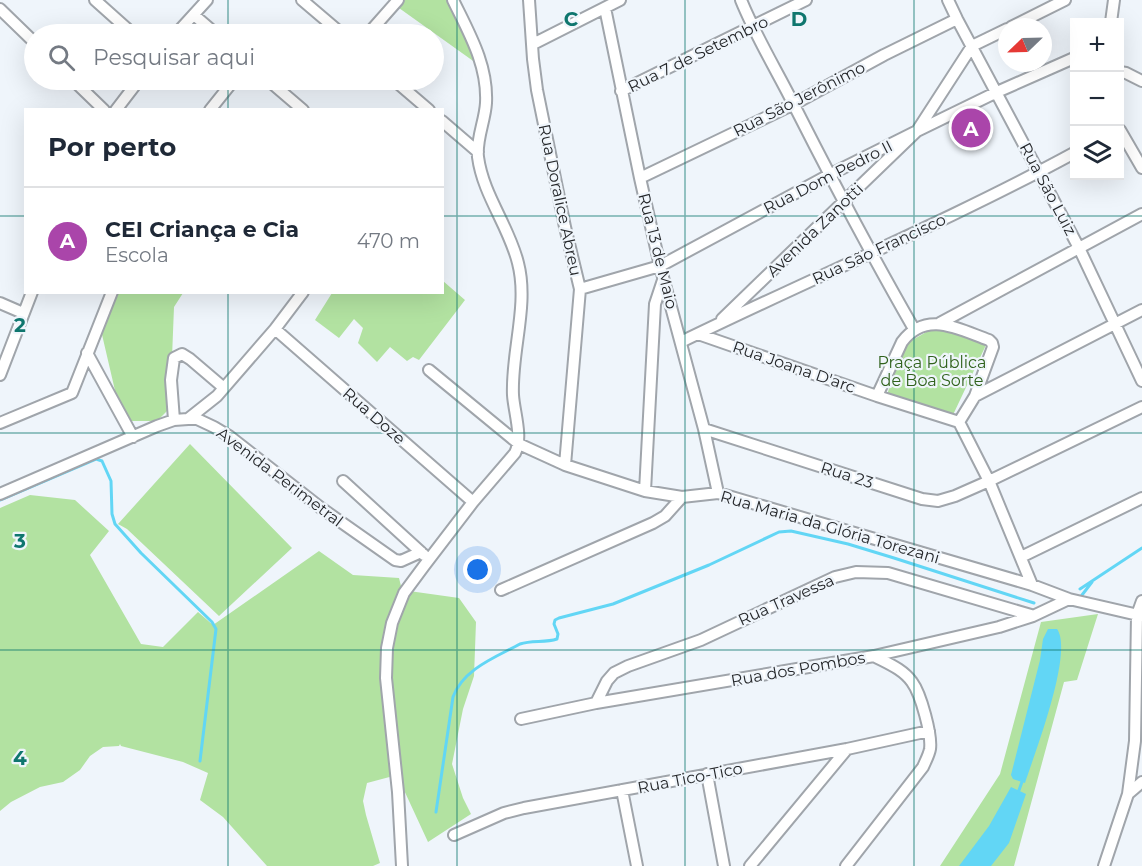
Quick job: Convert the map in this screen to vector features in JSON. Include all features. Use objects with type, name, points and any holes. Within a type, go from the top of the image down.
[{"type":"street","points":[[95,0],[122,24]]},
{"type":"street","points":[[186,24],[207,0]]},
{"type":"street","points":[[302,0],[330,24]]},
{"type":"street","points":[[377,24],[398,0]]},
{"type":"street","points":[[402,866],[398,792],[386,678],[387,648],[392,622],[404,593],[425,555],[474,502],[515,453],[519,444],[513,402],[513,377],[521,302],[519,266],[510,237],[486,185],[478,158],[485,116],[486,84],[480,59],[453,0]]},
{"type":"street","name":"Rua Doralice Abreu","points":[[531,0],[530,14],[537,90],[580,289],[565,465]]},
{"type":"street","points":[[533,44],[620,0]]},
{"type":"street","points":[[741,0],[752,27],[871,254],[914,329]]},
{"type":"street","name":"Rua 7 de Setembro","points":[[621,91],[806,0]]},
{"type":"street","name":"Rua São Luiz","points":[[948,0],[1079,248],[1142,381]]},
{"type":"street","points":[[1025,18],[1048,4],[1065,0]]},
{"type":"street","points":[[1112,18],[1114,0]]},
{"type":"street","name":"Rua 13 de Maio","points":[[605,8],[660,266],[704,429],[718,493]]},
{"type":"street","points":[[0,9],[24,32]]},
{"type":"street","points":[[194,15],[204,24]]},
{"type":"street","name":"Rua São Jerônimo","points":[[640,178],[794,104],[884,55],[957,19]]},
{"type":"street","points":[[972,46],[998,33]]},
{"type":"street","name":"Avenida Zanotti","points":[[716,326],[917,131],[972,46]]},
{"type":"street","name":"Rua Dom Pedro II","points":[[580,289],[660,266],[917,131],[996,92],[1070,60]]},
{"type":"street","points":[[1124,73],[1142,81]]},
{"type":"street","points":[[83,90],[102,108]]},
{"type":"street","points":[[118,108],[131,90]]},
{"type":"street","points":[[212,108],[226,90]]},
{"type":"street","points":[[280,90],[301,108]]},
{"type":"street","points":[[406,90],[427,108]]},
{"type":"street","points":[[444,123],[478,152]]},
{"type":"street","points":[[1124,138],[1142,168]]},
{"type":"street","name":"Rua São Francisco","points":[[681,342],[871,254],[1070,155]]},
{"type":"street","points":[[877,396],[902,342],[914,329],[940,323],[1142,214]]},
{"type":"street","points":[[645,491],[655,304],[663,278]]},
{"type":"street","points":[[0,375],[31,294]]},
{"type":"street","points":[[0,423],[72,393],[111,294]]},
{"type":"street","points":[[188,418],[217,396],[275,329],[301,294]]},
{"type":"street","points":[[0,303],[23,313]]},
{"type":"street","points":[[975,396],[1142,310]]},
{"type":"street","points":[[940,323],[992,343],[993,347],[975,396],[960,422],[989,481],[1032,585]]},
{"type":"street","name":"Rua Doze","points":[[275,329],[474,502]]},
{"type":"street","name":"Rua Joana D'arc","points":[[698,334],[960,422]]},
{"type":"street","points":[[87,353],[133,437]]},
{"type":"street","points":[[174,420],[171,380],[174,358],[182,354],[224,388]]},
{"type":"street","name":"Rua Maria da Glória Torezani","points":[[429,370],[519,444],[565,465],[645,491],[682,497],[718,493],[1032,585],[1069,599],[1139,616]]},
{"type":"street","name":"Rua 23","points":[[704,429],[922,499],[938,501],[989,481],[1142,407]]},
{"type":"street","name":"Avenida Perimetral","points":[[0,494],[157,426],[174,420],[197,419],[229,436],[321,508],[395,560],[401,561],[425,555]]},
{"type":"street","name":"Avenida Perimetral","points":[[343,481],[425,555]]},
{"type":"street","points":[[501,590],[653,523],[665,516],[682,497]]},
{"type":"street","points":[[1022,557],[1142,498]]},
{"type":"street","name":"Rua Travessa","points":[[596,703],[607,681],[628,666],[701,640],[834,577],[856,572],[888,573],[1033,616]]},
{"type":"street","name":"Rua dos Pombos","points":[[521,719],[596,703],[874,656],[999,627],[1033,616],[1069,599]]},
{"type":"street","points":[[1104,866],[1128,794],[1136,741],[1139,616],[1142,601]]},
{"type":"street","points":[[846,866],[923,767],[930,750],[929,732],[913,682],[899,670],[874,656]]},
{"type":"street","name":"Rua Tico-Tico","points":[[454,835],[504,813],[524,808],[929,732]]},
{"type":"street","points":[[750,866],[847,749]]},
{"type":"street","points":[[707,774],[724,866]]},
{"type":"street","points":[[1128,794],[1142,782]]},
{"type":"street","points":[[622,790],[637,866]]},
{"type":"green space","points":[[405,0],[447,0],[476,63],[444,40],[444,24],[421,24],[399,8]]},
{"type":"green space","points":[[444,282],[465,300],[419,360],[413,357],[407,361],[390,347],[377,362],[358,343],[363,328],[354,319],[339,338],[315,320],[331,294],[444,294]]},
{"type":"green space","points":[[114,294],[182,294],[174,307],[170,408],[157,421],[130,421],[120,412],[100,326]]},
{"type":"green space","name":"Praça Pública de Boa Sorte","points":[[935,327],[986,345],[952,417],[887,395],[902,346]]},
{"type":"green space","points":[[190,444],[292,548],[219,616],[127,529],[118,524]]},
{"type":"green space","points":[[30,495],[75,500],[109,531],[90,555],[141,644],[163,647],[198,612],[213,625],[319,551],[353,575],[399,578],[402,590],[459,598],[476,622],[474,676],[463,709],[452,764],[471,814],[428,842],[397,775],[367,783],[363,801],[380,863],[373,866],[267,866],[223,817],[200,800],[208,773],[183,762],[120,744],[103,747],[90,756],[80,770],[63,782],[40,787],[11,802],[0,811],[0,508]]},
{"type":"green space","points":[[1098,614],[1077,680],[1064,682],[1014,866],[940,866],[1000,774],[1041,622]]},
{"type":"water","points":[[1048,629],[1057,629],[1061,641],[1057,680],[1044,728],[1025,783],[1013,779],[1011,775],[1040,660],[1043,639]]},
{"type":"water","points":[[1011,787],[1026,794],[1009,843],[991,866],[959,866],[989,826]]},
{"type":"waterway","points":[[0,500],[96,459],[102,461],[111,481],[112,514],[115,524],[141,553],[212,622],[216,629],[200,761]]},
{"type":"waterway","points":[[436,812],[453,697],[458,687],[472,671],[520,644],[557,639],[558,634],[554,624],[559,618],[613,604],[709,565],[779,532],[791,531],[848,544],[1034,603]]},
{"type":"waterway","points":[[1080,589],[1142,548]]},
{"type":"waterway","points":[[1082,595],[1092,582]]},
{"type":"waterway","points":[[1018,793],[1023,779]]},
{"type":"place","name":"CEI Criança e Cia","points":[[971,128]]}]
